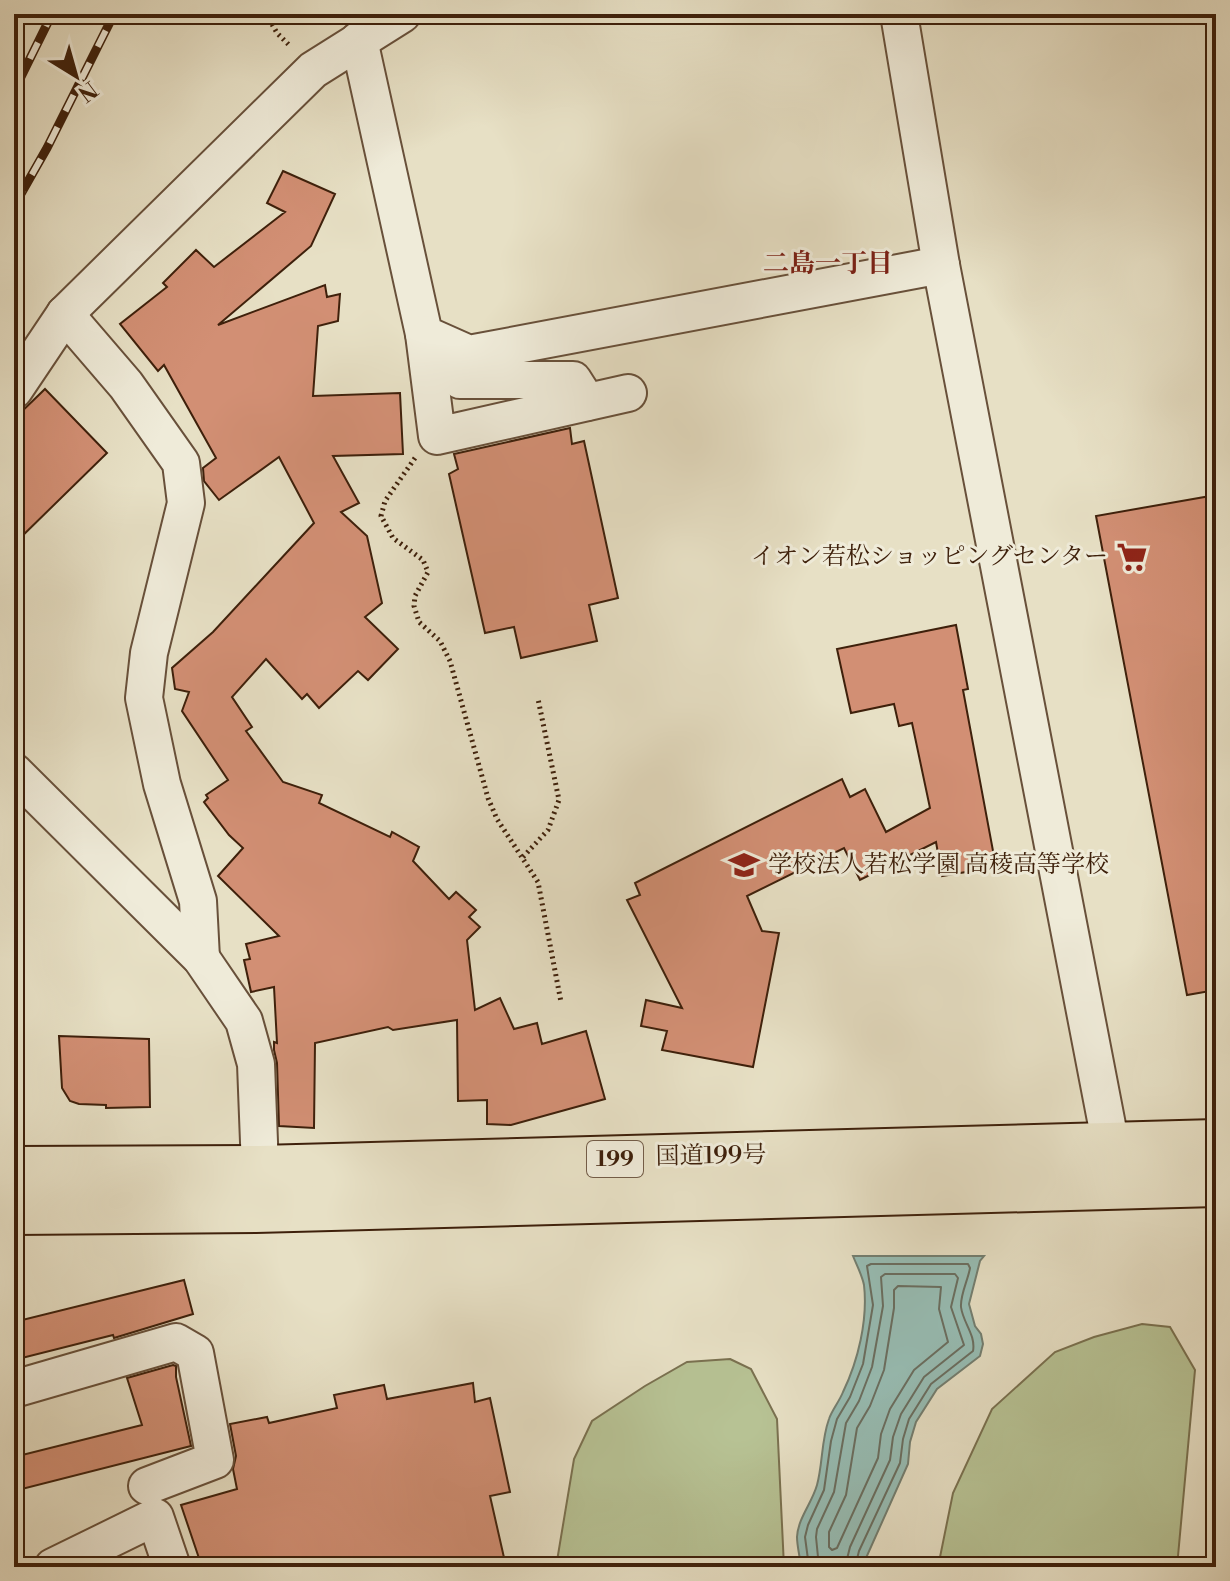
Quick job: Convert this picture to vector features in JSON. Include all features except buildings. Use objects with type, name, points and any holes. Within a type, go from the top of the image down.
[{"type":"highway","name":"国道199号","points":[[14,1169],[260,1168],[1216,1142]]},
{"type":"highway","name":"国道199号","points":[[14,1212],[256,1210],[1216,1184]]},
{"type":"street","points":[[14,390],[65,314],[313,70],[402,14]]},
{"type":"street","points":[[899,14],[941,265],[1111,1146],[1107,1189]]},
{"type":"street","points":[[359,40],[424,334],[437,436],[628,393]]},
{"type":"street","points":[[424,334],[469,354],[941,265]]},
{"type":"street","points":[[65,314],[126,385],[181,463],[186,503],[149,653],[144,698],[162,784],[198,901],[201,958]]},
{"type":"street","points":[[424,334],[460,380],[573,380],[587,402]]},
{"type":"street","points":[[14,772],[201,958],[244,1021],[256,1064],[260,1168]]},
{"type":"street","points":[[14,1389],[176,1342],[195,1353],[215,1460],[147,1486]]},
{"type":"street","points":[[53,1567],[155,1517],[172,1567]]},
{"type":"path","points":[[437,436],[420,450],[385,501],[381,516],[393,538],[423,560],[428,572],[415,596],[414,606],[419,622],[440,641],[450,661],[488,798],[497,819],[538,882],[561,1002]]},
{"type":"path","points":[[523,857],[548,830],[559,800],[538,699]]},
{"type":"green space","points":[[1142,1324],[1170,1327],[1195,1370],[1177,1567],[938,1567],[953,1493],[992,1409],[1055,1352]]},
{"type":"green space","points":[[730,1359],[751,1369],[777,1419],[784,1567],[556,1567],[574,1459],[592,1421],[687,1362]]},
{"type":"water","points":[[853,1256],[984,1256],[969,1304],[983,1344],[980,1356],[937,1389],[916,1422],[908,1464],[862,1567],[801,1567],[798,1530],[817,1485],[826,1427],[853,1367],[861,1340],[864,1285]]},
{"type":"railway","points":[[14,91],[52,14]]},
{"type":"railway","points":[[14,206],[47,148],[114,14]]},
{"type":"place","name":"イオン若松ショッピングセンター","points":[[1132,557]]},
{"type":"place","name":"学校法人若松学園 高稜高等学校","points":[[744,865]]},
{"type":"district","name":"二島一丁目","points":[[828,264]]}]
